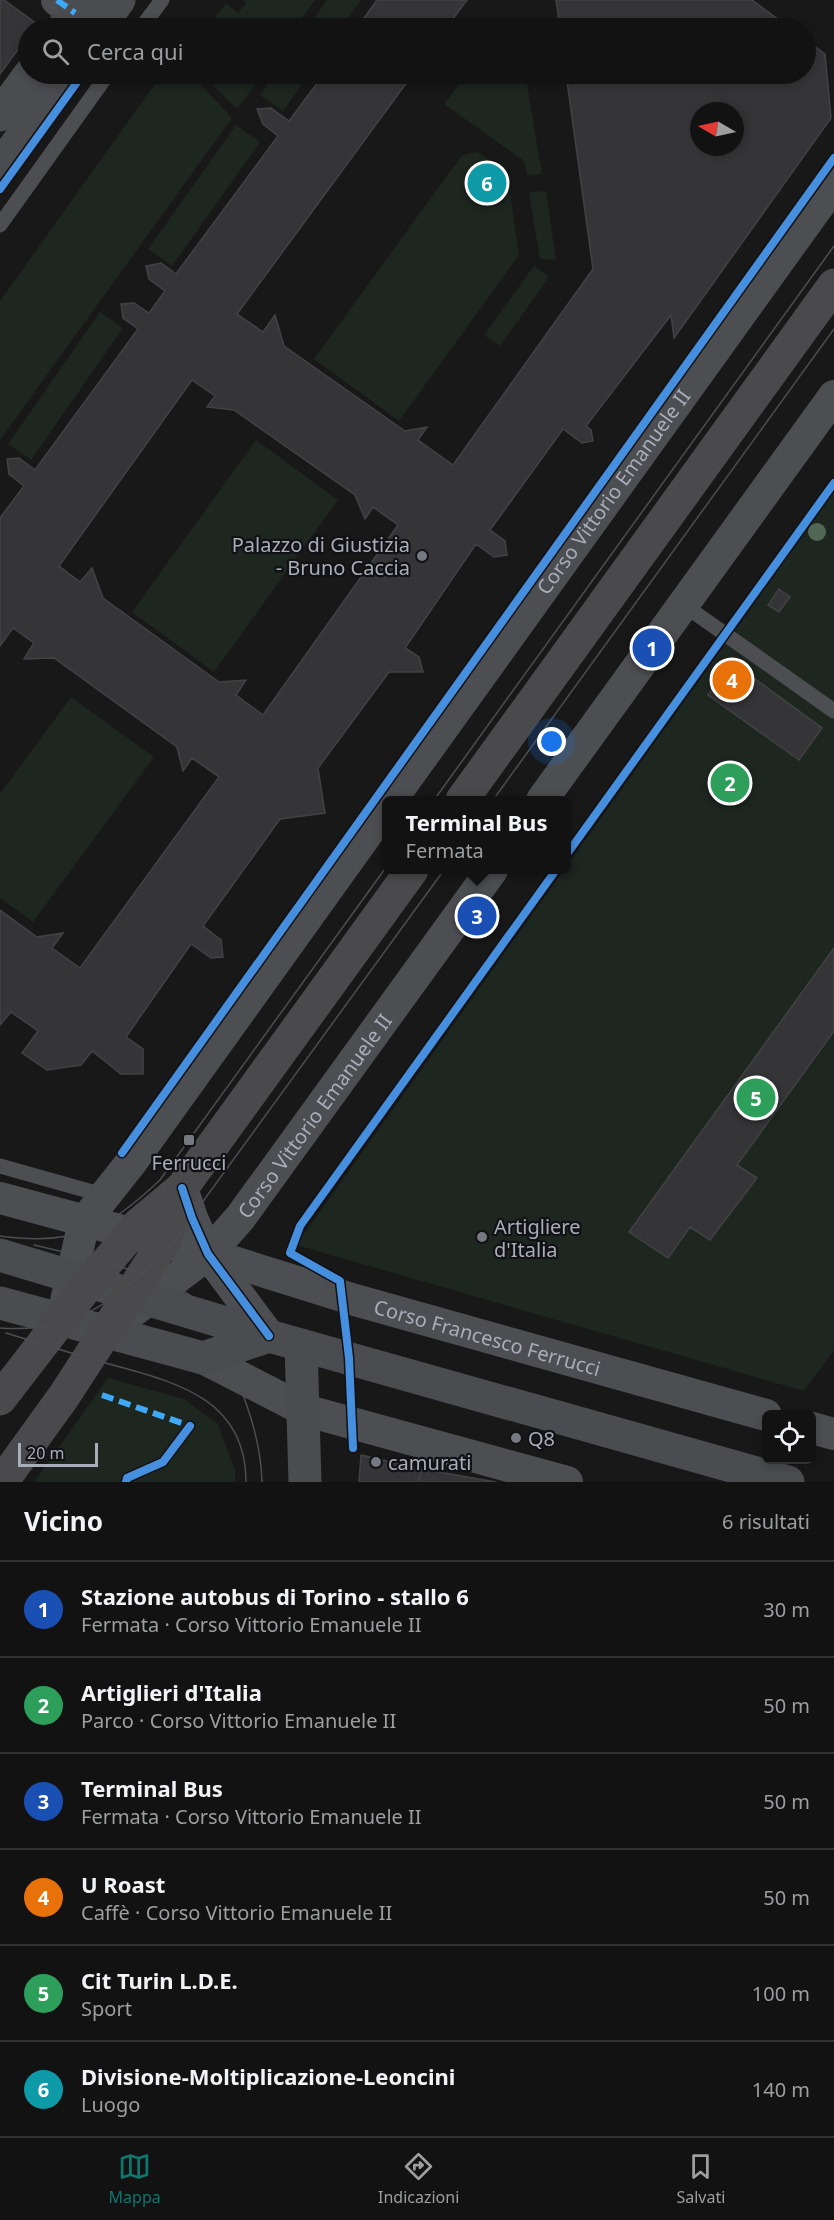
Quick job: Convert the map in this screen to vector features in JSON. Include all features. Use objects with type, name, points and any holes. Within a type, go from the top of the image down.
[{"type":"main road","points":[[78,16],[119,0]]},
{"type":"main road","points":[[0,115],[23,84]]},
{"type":"main road","points":[[0,167],[61,84]]},
{"type":"main road","points":[[466,796],[834,285]]},
{"type":"main road","name":"Corso Vittorio Emanuele II","points":[[0,1399],[61,1320],[81,1279],[182,1188],[409,874]]},
{"type":"main road","name":"Corso Vittorio Emanuele II","points":[[2,1482],[64,1396],[105,1332],[141,1296],[164,1242],[182,1188]]},
{"type":"main road","points":[[0,1255],[269,1336],[788,1482]]},
{"type":"main road","points":[[0,1302],[203,1358],[269,1336]]},
{"type":"main road","points":[[301,1345],[305,1482]]},
{"type":"street","name":"Corso Vittorio Emanuele II","points":[[395,796],[834,184]]},
{"type":"street","points":[[546,796],[834,396]]},
{"type":"street","name":"Corso Vittorio Emanuele II","points":[[81,1279],[84,1222],[103,1195],[133,1160],[382,813]]},
{"type":"street","name":"Corso Vittorio Emanuele II","points":[[141,1296],[208,1254],[240,1218],[489,874]]},
{"type":"street","points":[[182,1188],[208,1254],[269,1336]]},
{"type":"street","name":"Corso Francesco Ferrucci","points":[[0,1198],[208,1254],[355,1300],[762,1414]]},
{"type":"street","points":[[203,1358],[304,1410],[567,1482]]},
{"type":"street","points":[[816,1429],[834,1434]]},
{"type":"lane","points":[[148,18],[162,0]]},
{"type":"lane","points":[[0,225],[5,206],[100,84]]},
{"type":"lane","points":[[684,605],[834,711]]},
{"type":"lane","points":[[0,1166],[103,1195]]},
{"type":"shaded area","points":[[243,0],[315,0],[302,18],[215,18],[226,3],[238,13],[246,3]]},
{"type":"shaded area","points":[[327,0],[361,0],[348,18],[314,18]]},
{"type":"shaded area","points":[[155,84],[200,84],[232,118],[0,440],[0,301]]},
{"type":"shaded area","points":[[211,84],[256,84],[237,109]]},
{"type":"shaded area","points":[[268,84],[302,84],[283,111],[260,95]]},
{"type":"shaded area","points":[[459,84],[527,84],[542,174],[527,175],[524,161],[444,104]]},
{"type":"shaded area","points":[[236,125],[260,142],[172,266],[148,249]]},
{"type":"shaded area","points":[[478,152],[507,173],[519,255],[399,421],[314,359],[462,155]]},
{"type":"shaded area","points":[[546,191],[556,260],[540,259],[529,192]]},
{"type":"shaded area","points":[[534,266],[549,277],[500,346],[484,335]]},
{"type":"shaded area","points":[[100,312],[123,328],[31,460],[8,444]]},
{"type":"shaded area","points":[[256,440],[338,500],[214,672],[132,612]]},
{"type":"shaded area","points":[[834,492],[834,1350],[804,1391],[296,1245],[561,874],[571,874],[571,860]]},
{"type":"shaded area","points":[[71,697],[154,757],[33,922],[0,898],[0,794]]},
{"type":"shaded area","points":[[108,1378],[184,1399],[218,1424],[235,1470],[235,1482],[34,1482]]},
{"type":"building","points":[[0,0],[4,0],[29,18],[18,18],[18,50],[0,74]]},
{"type":"building","points":[[377,0],[467,0],[454,18],[364,18]]},
{"type":"building","points":[[556,0],[752,0],[776,18],[559,18]]},
{"type":"building","name":"Palazzo di Giustizia - Bruno Caccia","points":[[816,47],[825,54],[831,118],[674,338],[671,315],[586,426],[591,430],[593,441],[582,443],[563,429],[490,530],[505,541],[507,555],[494,557],[476,544],[405,648],[419,657],[423,672],[389,672],[318,768],[325,813],[280,819],[203,926],[221,940],[223,957],[211,958],[191,944],[126,1037],[143,1049],[143,1074],[121,1074],[92,1051],[81,1065],[47,1070],[22,1053],[38,1031],[11,1012],[0,1025],[0,910],[37,937],[63,933],[52,948],[80,968],[219,777],[192,758],[183,771],[177,747],[54,658],[24,659],[34,643],[13,628],[0,646],[0,518],[24,486],[9,474],[7,459],[19,458],[35,470],[138,329],[123,318],[121,304],[134,303],[149,313],[165,291],[149,279],[146,266],[161,263],[176,274],[278,136],[263,124],[257,109],[271,108],[289,121],[317,84],[406,84],[237,314],[263,332],[275,315],[284,346],[405,431],[427,427],[418,440],[453,465],[593,269],[567,84],[816,84]],"holes":[[[192,380],[215,396],[207,407],[234,410],[355,495],[365,519],[373,507],[398,525],[263,715],[236,695],[246,680],[219,682],[103,598],[92,568],[80,582],[59,566]]]},
{"type":"building","points":[[779,589],[790,597],[779,612],[768,605]]},
{"type":"building","points":[[732,662],[822,728],[799,760],[708,695]]},
{"type":"building","points":[[834,948],[834,1031],[737,1165],[757,1178],[710,1240],[690,1227],[668,1258],[629,1232]]},
{"type":"building","name":"camurati","points":[[361,1455],[422,1469],[418,1482],[359,1482]]},
{"type":"building","points":[[422,1469],[496,1482],[418,1482]]},
{"type":"tram line","points":[[437,796],[834,246]]},
{"type":"tram line","points":[[496,796],[834,329]]},
{"type":"tram line","points":[[0,1236],[26,1239],[49,1238],[69,1236],[88,1230],[123,1211],[160,1180],[382,873]]},
{"type":"tram line","points":[[0,1328],[53,1325],[96,1308],[135,1280],[172,1244],[441,874]]},
{"type":"tram line","points":[[34,1245],[149,1276],[191,1296],[204,1307],[215,1322],[223,1340],[250,1415],[257,1441],[262,1482]]},
{"type":"tram line","points":[[6,1333],[153,1377],[200,1396],[218,1411],[233,1429],[243,1453],[246,1482]]},
{"type":"marked path","points":[[57,0],[75,13]]},
{"type":"marked path","points":[[102,1395],[190,1426]]},
{"type":"cycle path","points":[[0,189],[76,84]]},
{"type":"cycle path","points":[[122,1153],[834,158]]},
{"type":"cycle path","points":[[571,848],[834,483]]},
{"type":"cycle path","points":[[353,1448],[349,1358],[340,1281],[290,1253],[300,1226],[553,874]]},
{"type":"cycle path","points":[[182,1188],[208,1254],[269,1336]]},
{"type":"cycle path","points":[[126,1482],[127,1478],[163,1462],[190,1426]]},
{"type":"place","name":"Divisione-Moltiplicazione-Leoncini","points":[[487,183]]},
{"type":"place","name":"Palazzo di Giustizia - Bruno Caccia","points":[[422,556]]},
{"type":"place","name":"Stazione autobus di Torino - stallo 6","points":[[652,648]]},
{"type":"place","name":"U Roast","points":[[732,680]]},
{"type":"place","name":"Artiglieri d'Italia","points":[[730,783]]},
{"type":"place","name":"Terminal Bus","points":[[477,916]]},
{"type":"place","name":"Cit Turin L.D.E.","points":[[756,1098]]},
{"type":"place","name":"Ferrucci","points":[[189,1140]]},
{"type":"place","name":"Artigliere d'Italia","points":[[482,1237]]},
{"type":"place","name":"Q8","points":[[516,1438]]},
{"type":"place","name":"camurati","points":[[376,1462]]}]
